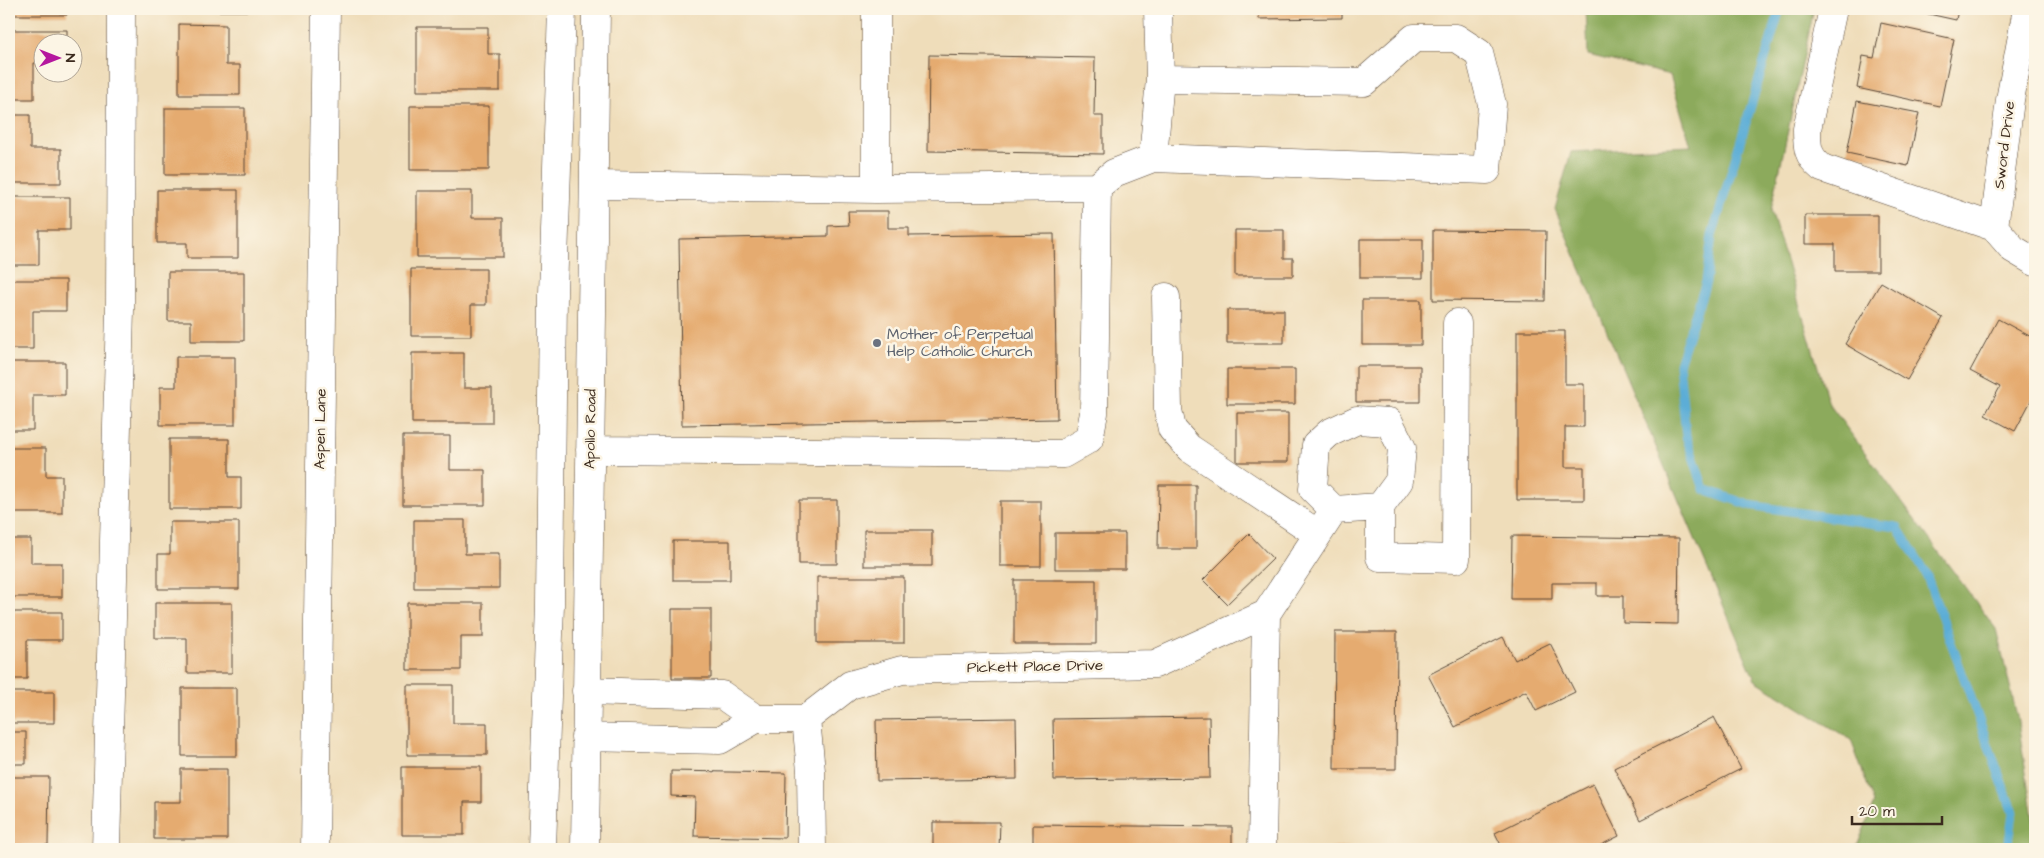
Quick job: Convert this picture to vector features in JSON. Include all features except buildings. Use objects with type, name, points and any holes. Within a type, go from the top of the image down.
[{"type":"street","points":[[106,849],[120,310],[121,9]]},
{"type":"street","name":"Aspen Lane","points":[[315,849],[326,9]]},
{"type":"street","points":[[542,849],[550,604],[553,294],[562,9]]},
{"type":"street","name":"Apollo Road","points":[[585,849],[596,9]]},
{"type":"street","points":[[876,9],[876,189]]},
{"type":"street","points":[[1153,158],[1160,80],[1158,9]]},
{"type":"street","points":[[1833,9],[1807,128],[1807,148],[1813,161],[1822,168],[1994,227],[2013,249],[2035,262]]},
{"type":"street","name":"Sword Drive","points":[[1994,227],[2010,100],[2027,9]]},
{"type":"street","points":[[594,185],[876,189],[1097,186],[1114,173],[1153,158],[1487,170],[1492,104],[1479,53],[1456,38],[1414,38],[1364,82],[1160,80]]},
{"type":"street","points":[[590,450],[1063,454],[1089,439],[1094,413],[1097,186]]},
{"type":"street","points":[[1166,297],[1168,410],[1172,429],[1189,448],[1318,534]]},
{"type":"street","points":[[1380,507],[1334,510],[1313,489],[1316,445],[1329,433],[1357,420],[1389,422],[1402,448],[1400,481],[1380,507],[1380,558],[1456,559],[1457,323]]},
{"type":"street","points":[[1262,849],[1266,614],[1334,510]]},
{"type":"street","name":"Pickett Place Drive","points":[[806,719],[850,685],[902,670],[1155,664],[1266,614]]},
{"type":"street","points":[[586,691],[722,694],[756,719]]},
{"type":"street","points":[[585,737],[720,740],[756,719],[806,719],[811,771],[812,849]]},
{"type":"green space","points":[[1586,9],[1814,9],[1771,210],[1829,404],[1996,629],[2017,716],[2035,830],[2035,849],[1856,849],[1874,803],[1851,740],[1755,680],[1555,209],[1571,152],[1691,146],[1670,75],[1588,55]]},
{"type":"waterway","points":[[1780,9],[1712,236],[1706,282],[1679,364],[1686,436],[1704,489],[1749,505],[1897,527],[1925,571],[2013,813],[2008,849]]},
{"type":"place","name":"Mother of Perpetual Help Catholic Church","points":[[877,343]]}]
